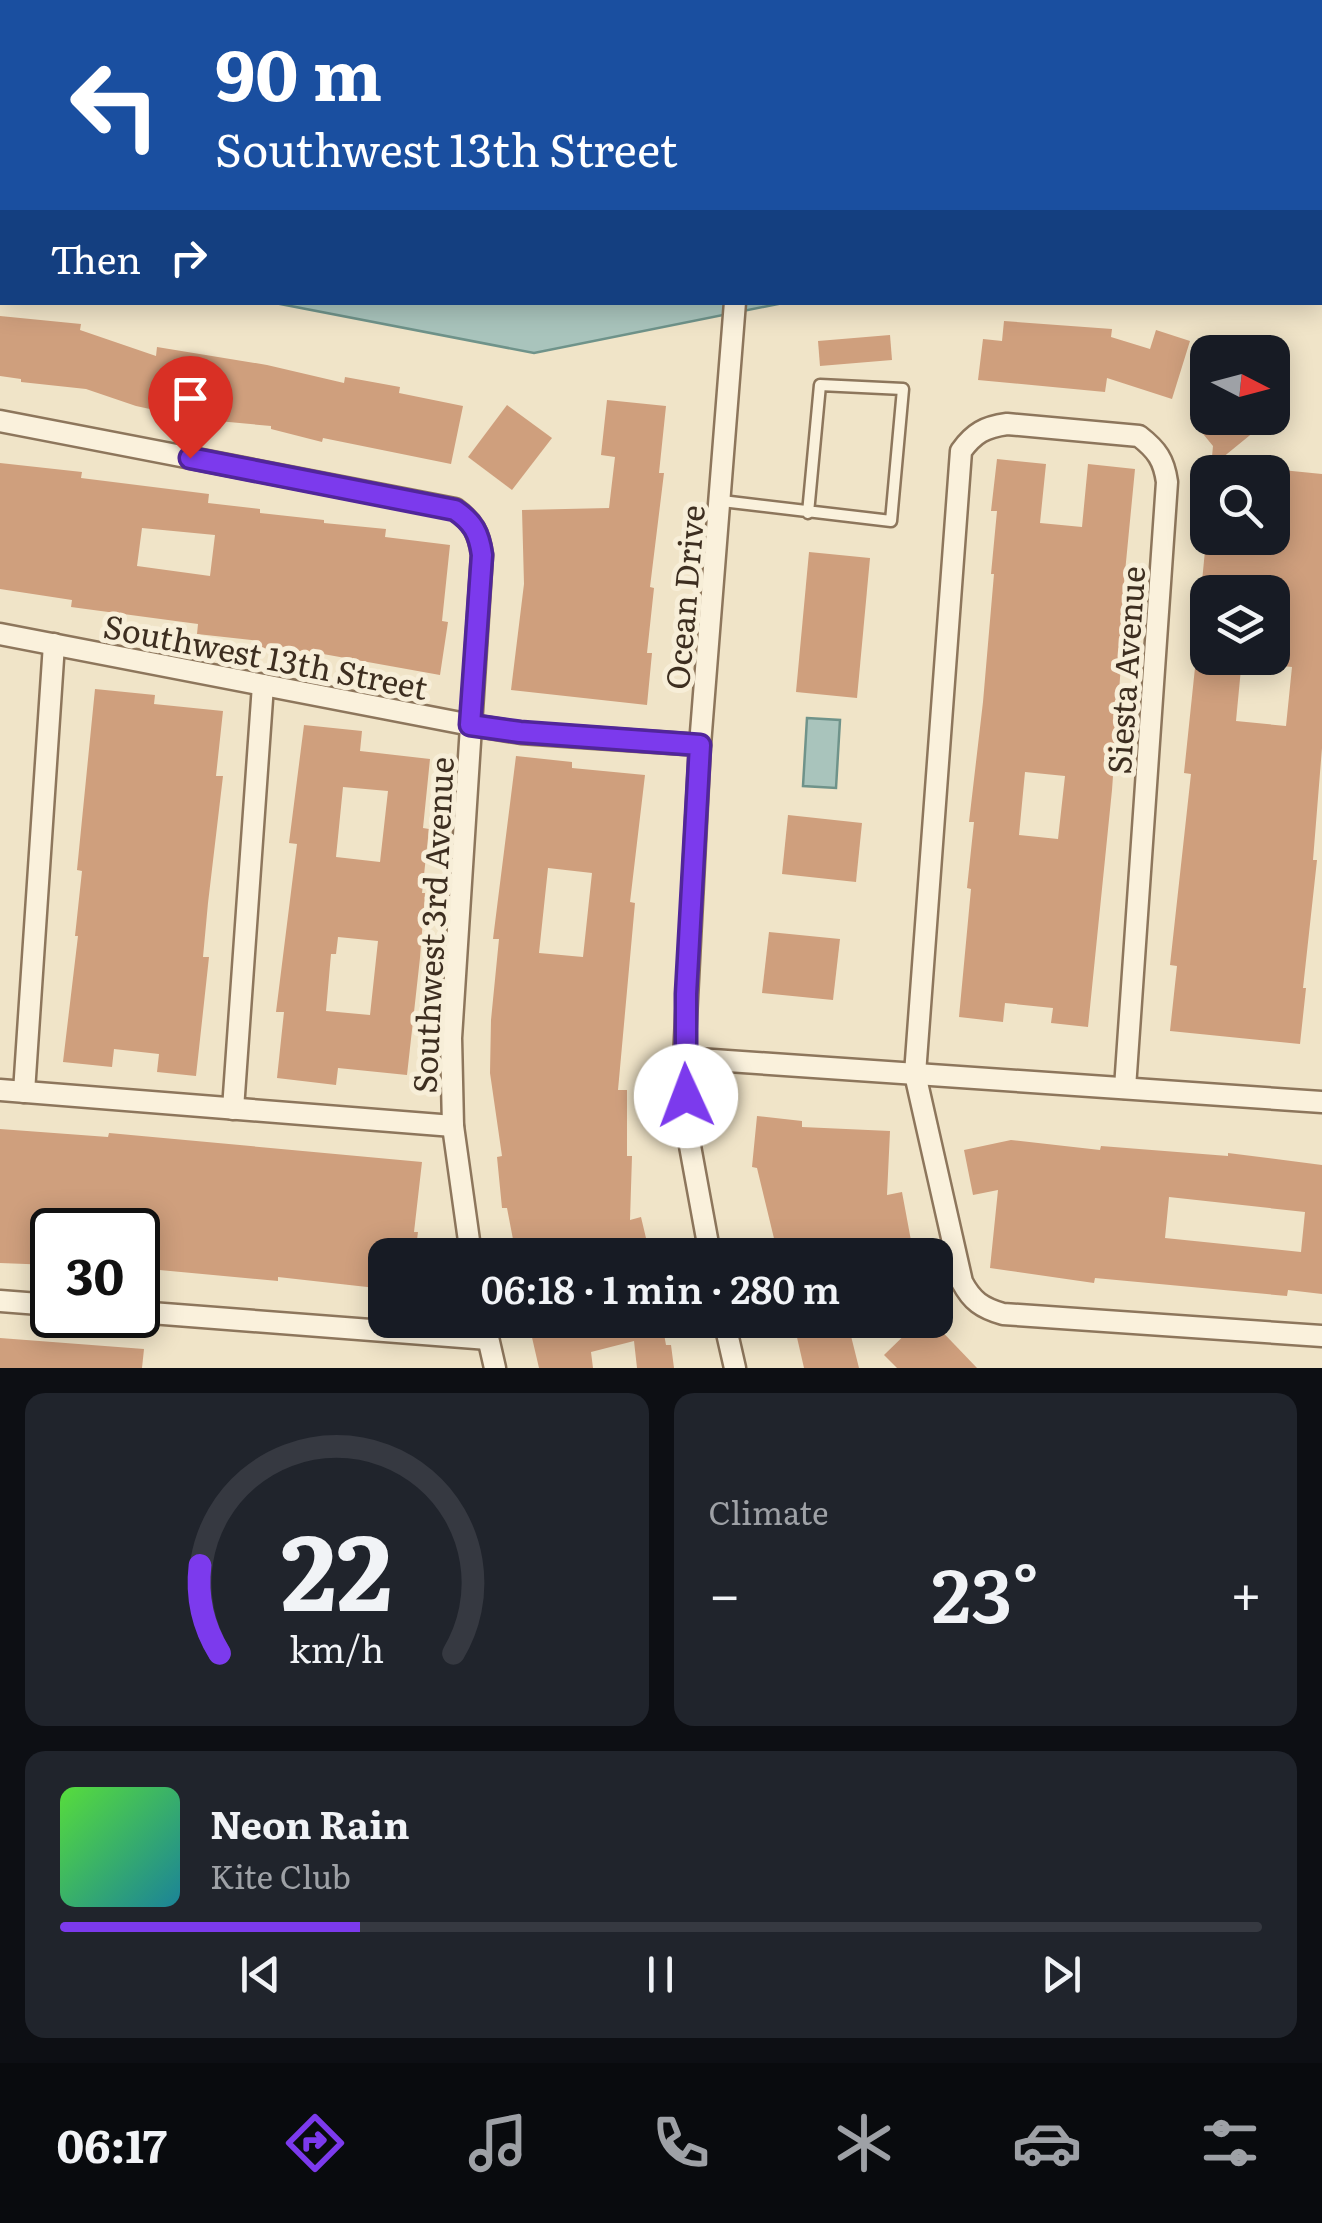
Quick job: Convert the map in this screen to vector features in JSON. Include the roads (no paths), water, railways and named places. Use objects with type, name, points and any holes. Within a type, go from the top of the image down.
[{"type":"street","name":"Ocean Drive","points":[[707,1238],[688,1135],[684,1058],[700,745],[735,305]]},
{"type":"street","name":"Southwest 3rd Avenue","points":[[0,421],[455,510],[470,520],[480,536],[482,555],[452,992],[453,1126],[469,1238]]},
{"type":"street","name":"Siesta Avenue","points":[[915,1074],[961,451],[972,436],[988,427],[1006,424],[1140,436],[1164,464],[1167,482],[1125,1088]]},
{"type":"street","name":"Southwest 13th Street","points":[[0,634],[470,725],[700,745]]},
{"type":"street","points":[[24,1092],[54,644]]},
{"type":"street","points":[[233,1108],[262,685]]},
{"type":"street","points":[[684,1058],[1322,1102]]},
{"type":"street","points":[[915,1074],[962,1282],[971,1298],[986,1310],[1322,1336]]},
{"type":"street","points":[[0,1090],[453,1126]]},
{"type":"street","points":[[0,1301],[30,1304]]},
{"type":"street","points":[[160,1313],[368,1324]]},
{"type":"street","points":[[488,1338],[495,1368]]},
{"type":"street","points":[[728,1338],[734,1368]]},
{"type":"lane","points":[[722,501],[808,514],[890,521],[903,389],[820,385],[808,514]]},
{"type":"water","points":[[285,305],[773,305],[534,353]]},
{"type":"water","points":[[807,718],[840,720],[836,788],[803,786]]}]
